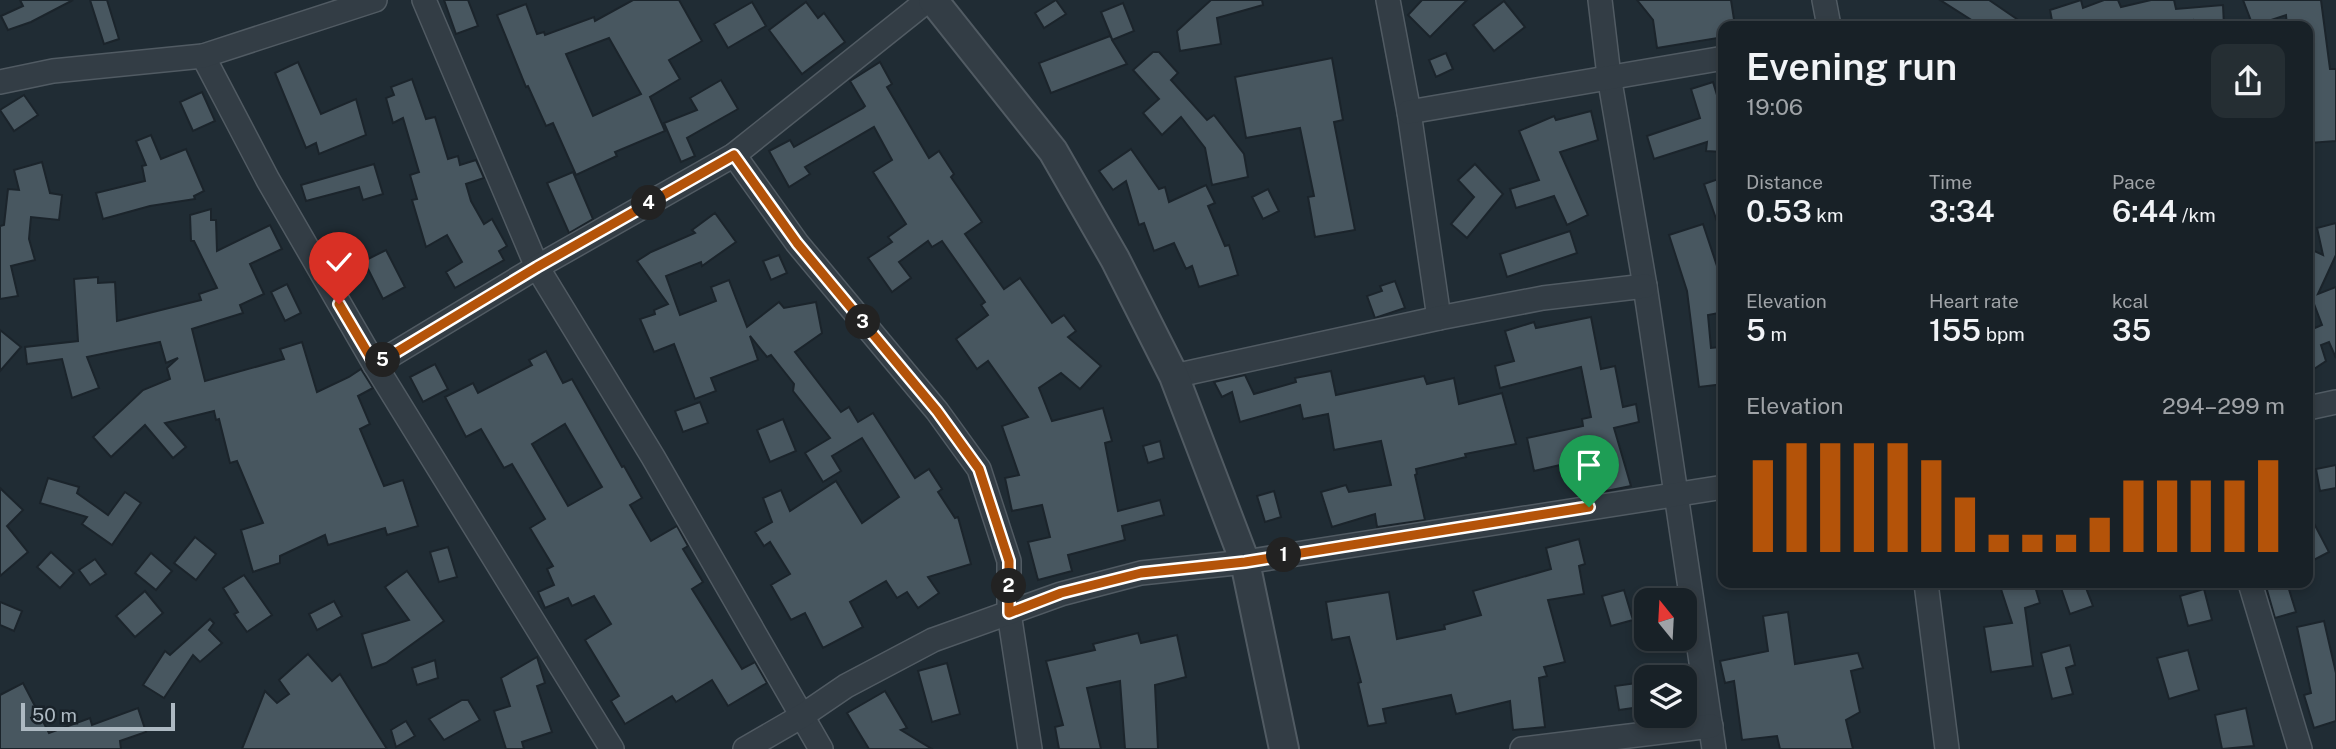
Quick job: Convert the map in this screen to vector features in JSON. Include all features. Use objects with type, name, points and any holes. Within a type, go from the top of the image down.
[{"type":"street","points":[[0,82],[53,71],[204,56],[375,0]]},
{"type":"street","points":[[424,0],[537,267],[653,457],[821,749]]},
{"type":"street","points":[[375,365],[537,267],[734,155],[930,0],[1053,151],[1115,259],[1174,376],[1245,562],[1284,749]]},
{"type":"street","points":[[1388,0],[1409,112],[1438,318]]},
{"type":"street","points":[[1600,0],[1609,76],[1645,286],[1714,749]]},
{"type":"street","points":[[1824,0],[1828,21]]},
{"type":"street","points":[[204,56],[268,180],[375,365],[612,749]]},
{"type":"street","points":[[1409,112],[1718,59]]},
{"type":"street","points":[[734,155],[797,243],[937,411],[979,469],[1009,561],[1009,613],[1030,749]]},
{"type":"street","points":[[1174,376],[1542,298],[1645,286]]},
{"type":"street","points":[[2313,407],[2336,402]]},
{"type":"street","points":[[745,749],[802,716],[846,686],[933,640],[1061,593],[1141,573],[1245,562],[1718,488]]},
{"type":"street","points":[[1927,588],[1947,749]]},
{"type":"street","points":[[2252,588],[2300,749]]},
{"type":"street","points":[[1522,749],[1711,726]]},
{"type":"building","points":[[20,0],[73,0],[31,22],[8,30],[1,16],[23,6]]},
{"type":"building","points":[[90,0],[107,0],[119,39],[104,44]]},
{"type":"building","points":[[444,0],[468,0],[478,26],[456,34]]},
{"type":"building","points":[[633,0],[679,0],[702,41],[669,60],[680,79],[650,97],[665,131],[615,152],[617,156],[576,175],[553,123],[546,126],[528,86],[526,87],[497,15],[526,4],[537,34],[544,32],[545,35],[594,17],[595,21]],"holes":[[[609,38],[641,94],[593,116],[566,54]]]},
{"type":"building","points":[[1056,0],[1066,14],[1044,28],[1035,13]]},
{"type":"building","points":[[1211,0],[1262,0],[1263,5],[1217,18],[1221,44],[1180,51],[1177,31]]},
{"type":"building","points":[[1422,0],[1467,0],[1430,37],[1408,15]]},
{"type":"building","points":[[1637,0],[1731,0],[1734,21],[1718,21],[1718,38],[1657,48],[1653,20]]},
{"type":"building","points":[[1940,0],[1989,0],[2020,21],[1973,21]]},
{"type":"building","points":[[2081,0],[2083,8],[2104,0],[2118,0],[2121,7],[2151,0],[2174,0],[2176,9],[2223,5],[2224,21],[2052,21],[2050,10]]},
{"type":"building","points":[[2243,0],[2321,0],[2330,69],[2336,69],[2336,141],[2313,143],[2313,21],[2287,21],[2286,15],[2268,21],[2251,21]]},
{"type":"building","points":[[1504,1],[1525,27],[1494,51],[1473,25]]},
{"type":"building","points":[[752,2],[766,26],[728,48],[714,24]]},
{"type":"building","points":[[806,2],[818,18],[824,13],[845,42],[802,74],[769,30]]},
{"type":"building","points":[[1123,3],[1134,31],[1112,40],[1127,64],[1051,93],[1039,63],[1110,36],[1112,39],[1101,12]]},
{"type":"building","points":[[1153,52],[1159,52],[1178,73],[1171,80],[1207,120],[1214,115],[1244,154],[1248,177],[1212,185],[1205,148],[1181,117],[1162,135],[1143,113],[1159,99],[1133,70]]},
{"type":"building","points":[[1446,53],[1453,69],[1436,77],[1429,60]]},
{"type":"building","points":[[1332,58],[1343,120],[1334,122],[1355,230],[1315,237],[1308,197],[1314,196],[1300,128],[1246,138],[1235,77]]},
{"type":"building","points":[[298,62],[321,114],[356,99],[366,135],[319,154],[316,143],[306,148],[275,73]]},
{"type":"building","points":[[880,62],[892,84],[887,87],[929,158],[939,151],[954,174],[951,177],[982,222],[965,234],[1004,289],[1020,278],[1052,323],[1064,315],[1076,331],[1068,337],[1101,366],[1080,389],[1061,373],[1039,388],[1052,421],[1103,408],[1112,441],[1105,443],[1118,511],[1160,500],[1164,515],[1122,526],[1125,540],[1068,555],[1072,571],[1038,580],[1028,542],[1050,537],[1042,505],[1012,511],[1005,478],[1019,475],[1002,426],[1028,417],[988,361],[977,369],[956,339],[988,315],[981,305],[985,302],[942,241],[932,247],[928,241],[899,262],[911,278],[892,292],[868,258],[892,242],[888,237],[906,224],[873,172],[892,160],[874,127],[805,167],[810,174],[789,187],[769,151],[790,140],[794,147],[863,108],[865,106],[850,81]]},
{"type":"building","points":[[412,79],[426,119],[435,117],[448,159],[458,156],[460,165],[476,160],[484,178],[466,184],[471,201],[484,224],[492,219],[507,246],[499,251],[504,260],[455,288],[446,272],[462,262],[447,235],[426,247],[412,200],[417,199],[410,175],[419,172],[403,118],[393,123],[386,98],[394,95],[391,87]]},
{"type":"building","points":[[721,80],[738,109],[687,138],[695,156],[681,162],[664,123],[697,110],[690,98]]},
{"type":"building","points":[[1713,82],[1718,98],[1718,152],[1706,151],[1707,142],[1654,159],[1647,136],[1700,118],[1691,89]]},
{"type":"building","points":[[202,92],[215,121],[193,131],[180,102]]},
{"type":"building","points":[[24,95],[38,115],[14,131],[0,110]]},
{"type":"building","points":[[1591,111],[1598,140],[1560,152],[1588,215],[1567,225],[1554,196],[1516,208],[1510,189],[1539,180],[1519,131],[1554,116],[1556,120]]},
{"type":"building","points":[[151,135],[161,159],[186,149],[204,191],[194,196],[195,199],[150,206],[103,219],[96,193],[145,181],[142,166],[146,165],[136,141]]},
{"type":"building","points":[[1131,149],[1159,189],[1165,187],[1169,202],[1206,185],[1215,203],[1208,206],[1225,246],[1229,245],[1238,275],[1199,287],[1192,266],[1186,269],[1174,243],[1154,251],[1144,223],[1139,225],[1126,181],[1113,190],[1099,171]]},
{"type":"building","points":[[42,162],[50,193],[62,195],[59,220],[31,217],[29,239],[35,260],[11,266],[18,296],[0,299],[0,226],[4,225],[8,189],[19,190],[14,170]]},
{"type":"building","points":[[374,164],[383,194],[363,200],[359,187],[306,201],[301,185]]},
{"type":"building","points":[[1475,164],[1503,194],[1467,238],[1451,224],[1474,197],[1458,180]]},
{"type":"building","points":[[573,172],[593,219],[569,233],[547,183]]},
{"type":"building","points":[[1718,179],[1718,224],[1704,184]]},
{"type":"building","points":[[1268,189],[1279,211],[1263,219],[1252,197]]},
{"type":"building","points":[[211,209],[211,220],[216,220],[217,251],[270,225],[282,249],[250,264],[264,294],[240,305],[243,313],[192,329],[205,381],[284,359],[280,349],[302,342],[317,392],[361,369],[373,388],[358,396],[370,424],[360,429],[384,486],[403,480],[418,526],[387,535],[385,528],[328,545],[325,535],[280,556],[280,563],[253,572],[241,530],[263,523],[237,461],[230,463],[219,419],[216,420],[214,411],[165,423],[186,447],[173,458],[145,425],[111,457],[93,437],[143,390],[170,379],[167,368],[178,358],[166,363],[160,342],[87,357],[99,388],[72,398],[62,359],[27,364],[25,347],[78,341],[74,279],[98,277],[98,283],[115,282],[117,321],[201,300],[199,294],[217,288],[194,241],[191,241],[190,215]]},
{"type":"building","points":[[715,213],[736,242],[702,266],[701,262],[666,276],[680,315],[716,301],[711,287],[729,280],[747,327],[779,302],[784,308],[816,302],[822,333],[795,352],[841,412],[849,407],[858,422],[873,413],[915,478],[929,469],[942,489],[938,492],[955,518],[958,517],[971,564],[928,577],[939,593],[918,608],[907,592],[897,598],[886,581],[850,602],[863,627],[823,648],[805,613],[791,620],[771,585],[790,574],[770,542],[764,546],[755,532],[772,522],[763,498],[781,490],[790,511],[836,481],[862,523],[899,497],[862,438],[832,456],[841,471],[823,482],[805,453],[830,438],[793,391],[794,384],[771,355],[767,357],[750,336],[758,360],[711,378],[716,391],[695,399],[674,344],[654,352],[640,319],[655,314],[654,310],[668,304],[637,261],[695,233],[692,230]]},
{"type":"building","points":[[2336,223],[2336,255],[2318,294],[2336,287],[2336,358],[2329,342],[2321,345],[2326,361],[2313,370],[2313,324],[2315,328],[2322,325],[2314,304],[2313,306],[2313,250],[2323,255],[2317,228]]},
{"type":"building","points":[[1703,224],[1718,269],[1718,313],[1708,315],[1711,348],[1718,347],[1718,385],[1699,387],[1687,291],[1669,235]]},
{"type":"building","points":[[1570,231],[1577,253],[1507,277],[1500,254]]},
{"type":"building","points":[[386,250],[405,287],[383,299],[364,261]]},
{"type":"building","points":[[779,255],[787,273],[771,280],[763,261]]},
{"type":"building","points":[[1395,281],[1405,308],[1375,318],[1367,296],[1382,291],[1380,286]]},
{"type":"building","points":[[287,284],[301,313],[285,321],[271,292]]},
{"type":"building","points":[[1591,317],[1601,369],[1615,366],[1623,407],[1636,404],[1639,422],[1614,428],[1631,486],[1601,492],[1591,458],[1534,471],[1527,438],[1583,426],[1582,419],[1591,417],[1581,367],[1500,388],[1495,366],[1514,361],[1505,331],[1534,322],[1536,328]]},
{"type":"building","points":[[0,330],[21,347],[0,371]]},
{"type":"building","points":[[546,351],[563,383],[572,379],[642,498],[630,505],[651,541],[677,526],[688,546],[683,549],[703,582],[692,589],[742,669],[755,662],[767,683],[728,706],[712,680],[676,702],[672,696],[625,724],[611,701],[619,696],[585,640],[611,624],[594,596],[572,606],[568,598],[545,608],[538,592],[554,585],[547,569],[553,566],[530,528],[545,519],[512,464],[504,468],[481,429],[466,437],[445,397],[473,383],[478,393],[532,365],[529,360]],"holes":[[[565,424],[602,487],[568,506],[532,444]]]},
{"type":"building","points":[[435,364],[448,389],[423,402],[410,377]]},
{"type":"building","points":[[1331,371],[1336,395],[1424,376],[1427,384],[1454,378],[1459,404],[1502,393],[1516,444],[1465,454],[1466,457],[1416,469],[1425,520],[1377,527],[1375,514],[1332,527],[1321,492],[1346,485],[1349,492],[1391,485],[1381,441],[1334,450],[1328,414],[1303,419],[1300,405],[1240,422],[1232,392],[1222,397],[1214,382],[1245,375],[1254,394],[1296,382],[1295,378]]},
{"type":"building","points":[[700,402],[708,423],[683,432],[675,411]]},
{"type":"building","points":[[783,419],[796,451],[770,462],[757,430]]},
{"type":"building","points":[[1160,441],[1164,458],[1148,463],[1143,446]]},
{"type":"building","points":[[2336,465],[2336,488],[2320,491],[2316,469]]},
{"type":"building","points":[[48,478],[79,487],[77,493],[108,515],[125,492],[141,503],[112,545],[82,524],[87,517],[40,503]]},
{"type":"building","points":[[0,488],[23,510],[7,526],[28,552],[0,576]]},
{"type":"building","points":[[1274,491],[1281,517],[1265,522],[1257,496]]},
{"type":"building","points":[[2313,522],[2329,552],[2313,560]]},
{"type":"building","points":[[195,537],[216,554],[196,580],[174,563]]},
{"type":"building","points":[[1579,539],[1585,564],[1579,566],[1584,594],[1548,600],[1565,662],[1544,667],[1547,676],[1539,678],[1545,727],[1513,730],[1510,701],[1456,714],[1451,695],[1383,709],[1386,723],[1368,726],[1358,683],[1361,682],[1349,637],[1332,640],[1326,602],[1389,592],[1397,639],[1445,629],[1444,625],[1481,615],[1473,591],[1551,569],[1546,548]]},
{"type":"building","points":[[448,547],[457,577],[439,582],[430,552]]},
{"type":"building","points":[[51,552],[74,573],[60,588],[37,567]]},
{"type":"building","points":[[151,553],[172,571],[156,590],[135,573]]},
{"type":"building","points":[[95,559],[106,574],[90,585],[79,570]]},
{"type":"building","points":[[407,571],[444,621],[386,663],[372,668],[362,634],[409,620],[385,587]]},
{"type":"building","points":[[244,575],[272,615],[247,632],[234,614],[238,612],[223,588]]},
{"type":"building","points":[[2001,588],[2036,588],[2040,603],[2025,608],[2033,666],[1991,672],[1984,627],[2012,623]]},
{"type":"building","points":[[2061,588],[2086,588],[2093,606],[2070,614]]},
{"type":"building","points":[[2266,588],[2289,588],[2296,612],[2275,618]]},
{"type":"building","points":[[2204,589],[2212,620],[2188,626],[2180,596]]},
{"type":"building","points":[[1624,590],[1633,620],[1611,626],[1602,596]]},
{"type":"building","points":[[145,591],[163,613],[135,637],[116,616]]},
{"type":"building","points":[[334,601],[342,616],[317,630],[309,614]]},
{"type":"building","points":[[0,602],[22,611],[14,631],[0,625]]},
{"type":"building","points":[[1788,612],[1795,664],[1858,653],[1863,668],[1851,671],[1860,712],[1846,720],[1853,749],[1780,749],[1777,736],[1742,740],[1734,681],[1725,683],[1720,661],[1768,651],[1763,616]]},
{"type":"building","points":[[210,619],[214,623],[209,630],[222,643],[200,662],[193,655],[164,698],[143,685],[165,651],[170,655]]},
{"type":"building","points":[[2324,621],[2336,673],[2336,721],[2314,728],[2304,695],[2311,693],[2297,627]]},
{"type":"building","points":[[1138,633],[1141,643],[1177,635],[1186,677],[1155,685],[1158,749],[1125,749],[1120,681],[1087,688],[1101,749],[1059,749],[1055,727],[1063,725],[1046,661],[1095,650],[1093,644]]},
{"type":"building","points":[[2070,645],[2075,665],[2066,668],[2073,694],[2052,699],[2041,653]]},
{"type":"building","points":[[2188,650],[2199,690],[2169,699],[2157,658]]},
{"type":"building","points":[[308,654],[332,681],[340,674],[387,749],[242,749],[265,691],[277,703],[289,694],[279,680]]},
{"type":"building","points":[[537,657],[545,683],[537,686],[552,732],[522,742],[524,749],[506,749],[494,711],[510,706],[501,678]]},
{"type":"building","points":[[435,660],[438,678],[417,685],[412,668]]},
{"type":"building","points":[[947,663],[960,714],[932,722],[918,671]]},
{"type":"building","points":[[23,683],[49,733],[90,718],[92,725],[138,708],[146,732],[120,741],[121,749],[0,749],[0,695]]},
{"type":"building","points":[[1634,683],[1634,708],[1619,710],[1615,686]]},
{"type":"building","points":[[885,691],[907,728],[901,730],[932,749],[869,749],[847,713]]},
{"type":"building","points":[[462,700],[468,700],[480,720],[444,740],[429,719]]},
{"type":"building","points":[[2246,708],[2254,746],[2222,749],[2215,715]]},
{"type":"building","points":[[406,721],[415,736],[396,747],[391,730]]},
{"type":"route","points":[[339,304],[375,365],[537,267],[734,155],[797,243],[937,411],[979,469],[1009,561],[1009,613],[1061,593],[1141,573],[1245,562],[1589,507]]}]
